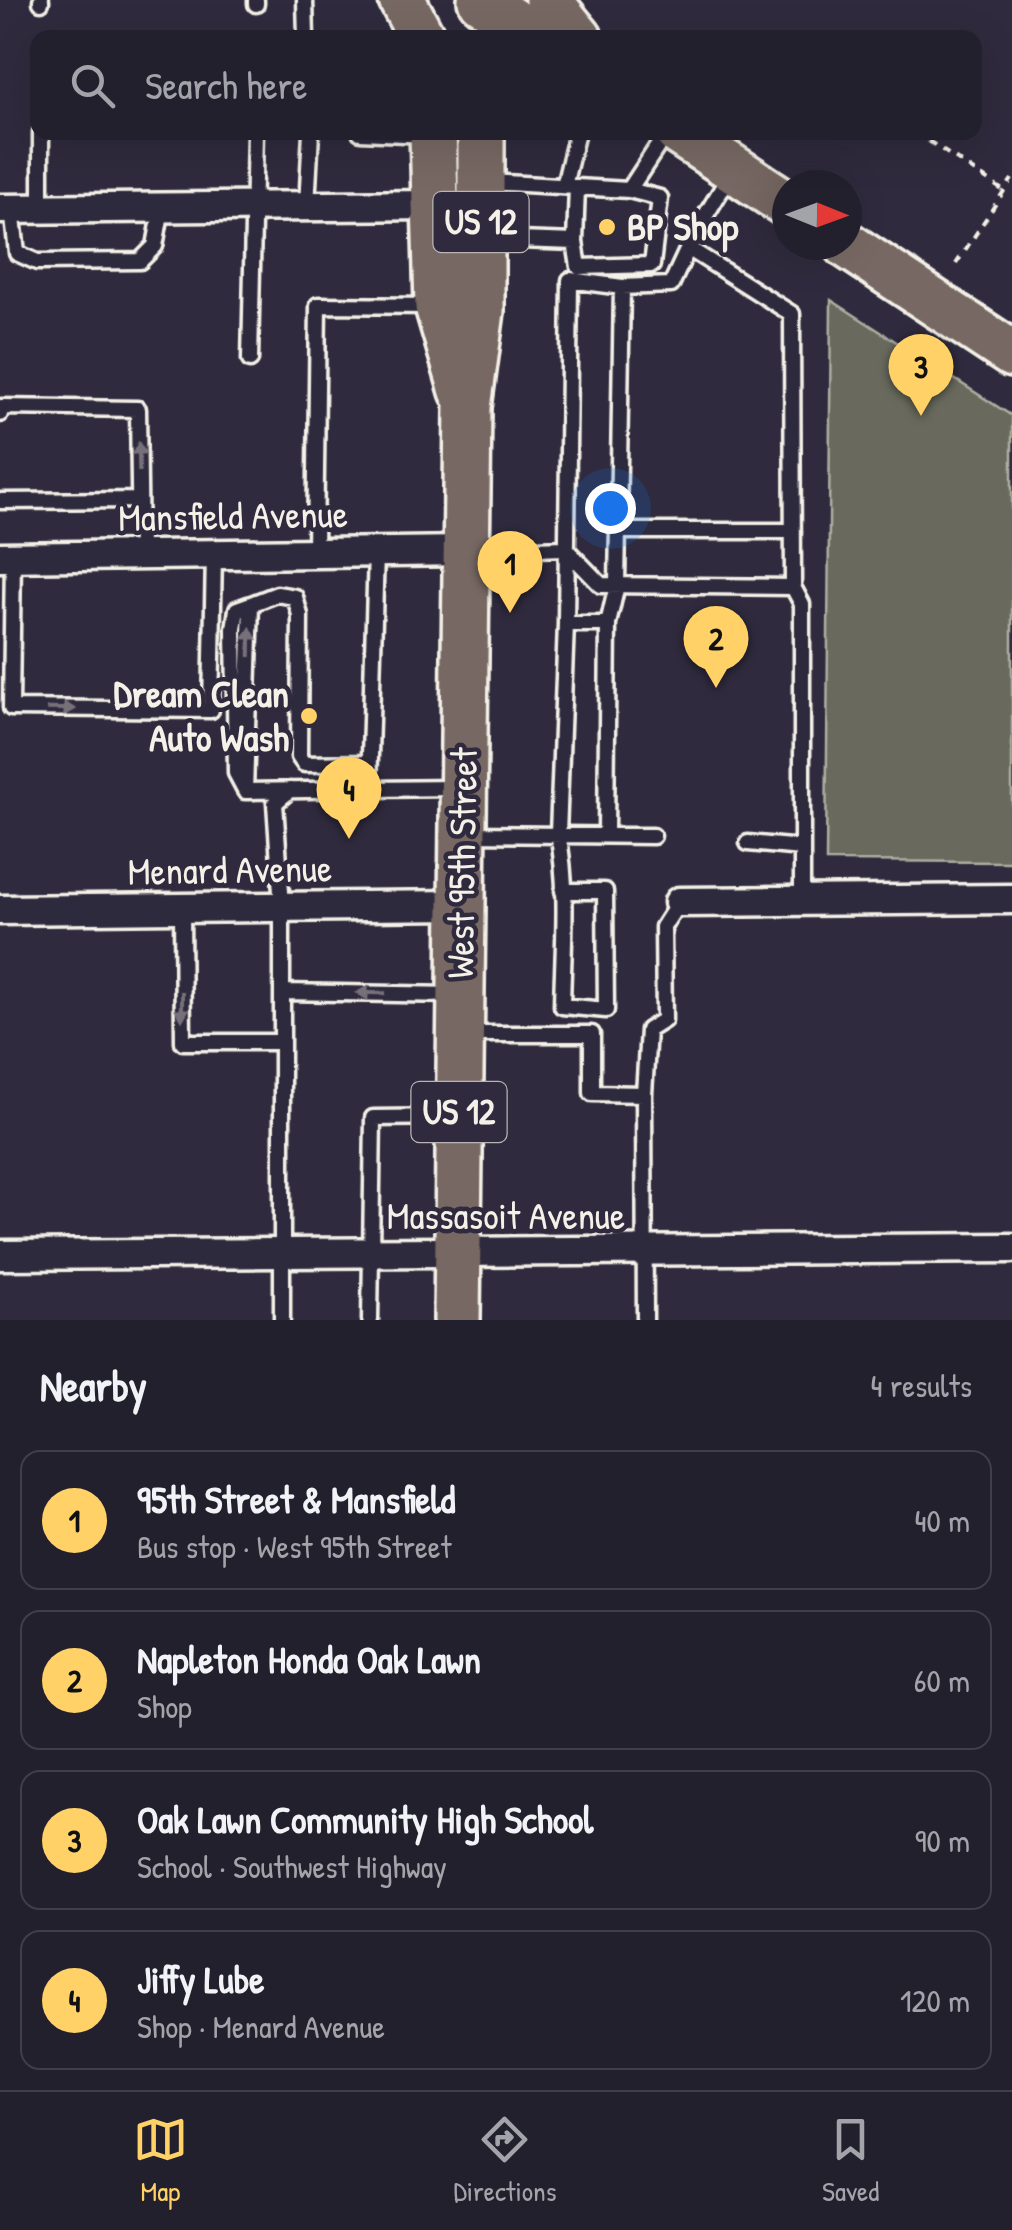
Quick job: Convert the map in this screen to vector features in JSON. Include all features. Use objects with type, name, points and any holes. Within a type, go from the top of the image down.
[{"type":"main road","points":[[402,0],[418,30]]},
{"type":"main road","points":[[451,30],[466,0]]},
{"type":"main road","points":[[466,0],[475,30]]},
{"type":"main road","points":[[481,0],[524,30]]},
{"type":"main road","points":[[548,0],[572,30]]},
{"type":"main road","name":"West 95th Street","points":[[433,140],[438,306],[468,407]]},
{"type":"main road","points":[[690,140],[772,194]]},
{"type":"main road","name":"West 95th Street","points":[[458,1320],[468,407],[481,312],[483,150]]},
{"type":"main road","points":[[862,254],[1012,354]]},
{"type":"street","points":[[6,209],[435,205]]},
{"type":"street","name":"Mansfield Avenue","points":[[6,557],[467,551]]},
{"type":"street","points":[[678,902],[1012,900]]},
{"type":"street","name":"Menard Avenue","points":[[0,910],[461,905]]},
{"type":"street","name":"Massasoit Avenue","points":[[0,1254],[1012,1248]]},
{"type":"lane","points":[[305,0],[306,30]]},
{"type":"lane","points":[[40,209],[41,140]]},
{"type":"lane","points":[[250,360],[255,140]]},
{"type":"lane","points":[[307,206],[311,140]]},
{"type":"lane","points":[[483,150],[571,187],[630,190],[660,198],[652,265],[579,267],[571,187],[576,140]]},
{"type":"lane","points":[[630,190],[662,140]]},
{"type":"lane","points":[[563,891],[605,891],[606,1010],[562,1006],[563,891],[564,864],[558,834],[566,624],[570,280],[622,287],[671,285],[734,169]]},
{"type":"lane","points":[[6,209],[17,253],[37,262],[140,261],[155,246],[162,208]]},
{"type":"lane","points":[[481,239],[575,242]]},
{"type":"lane","points":[[688,248],[792,314],[793,588],[802,604],[802,901]]},
{"type":"lane","points":[[606,834],[608,624],[617,585],[622,287]]},
{"type":"lane","points":[[315,553],[318,305],[438,306]]},
{"type":"lane","points":[[0,414],[2,407],[138,409],[140,555]]},
{"type":"lane","points":[[0,500],[139,500]]},
{"type":"lane","points":[[618,530],[793,531]]},
{"type":"lane","points":[[467,551],[566,548],[601,585],[793,588]]},
{"type":"lane","points":[[369,788],[376,552]]},
{"type":"lane","points":[[6,557],[10,708],[211,710],[214,554]]},
{"type":"lane","points":[[368,764],[304,764],[299,757],[300,615],[294,597],[277,594],[251,604],[245,791],[463,788]]},
{"type":"lane","points":[[566,624],[608,624]]},
{"type":"lane","points":[[282,1320],[282,907],[275,804],[290,790]]},
{"type":"lane","points":[[462,834],[653,836]]},
{"type":"lane","points":[[748,843],[801,848]]},
{"type":"lane","points":[[645,1320],[644,1094],[648,1030],[664,1020],[662,927],[678,902]]},
{"type":"lane","points":[[182,908],[183,1042],[282,1042]]},
{"type":"lane","points":[[282,992],[592,1034],[592,1093],[644,1094]]},
{"type":"lane","points":[[370,1320],[373,1118],[459,1117]]},
{"type":"path","points":[[927,140],[1004,191]]},
{"type":"path","points":[[956,264],[1012,179]]},
{"type":"green space","points":[[831,300],[1012,416],[1012,862],[826,861]]},
{"type":"place","name":"BP Shop","points":[[607,227]]},
{"type":"place","name":"Oak Lawn Community High School","points":[[921,416]]},
{"type":"place","name":"95th Street & Mansfield","points":[[510,613]]},
{"type":"place","name":"Napleton Honda Oak Lawn","points":[[716,688]]},
{"type":"place","name":"Dream Clean Auto Wash","points":[[309,716]]},
{"type":"place","name":"Jiffy Lube","points":[[349,839]]}]
